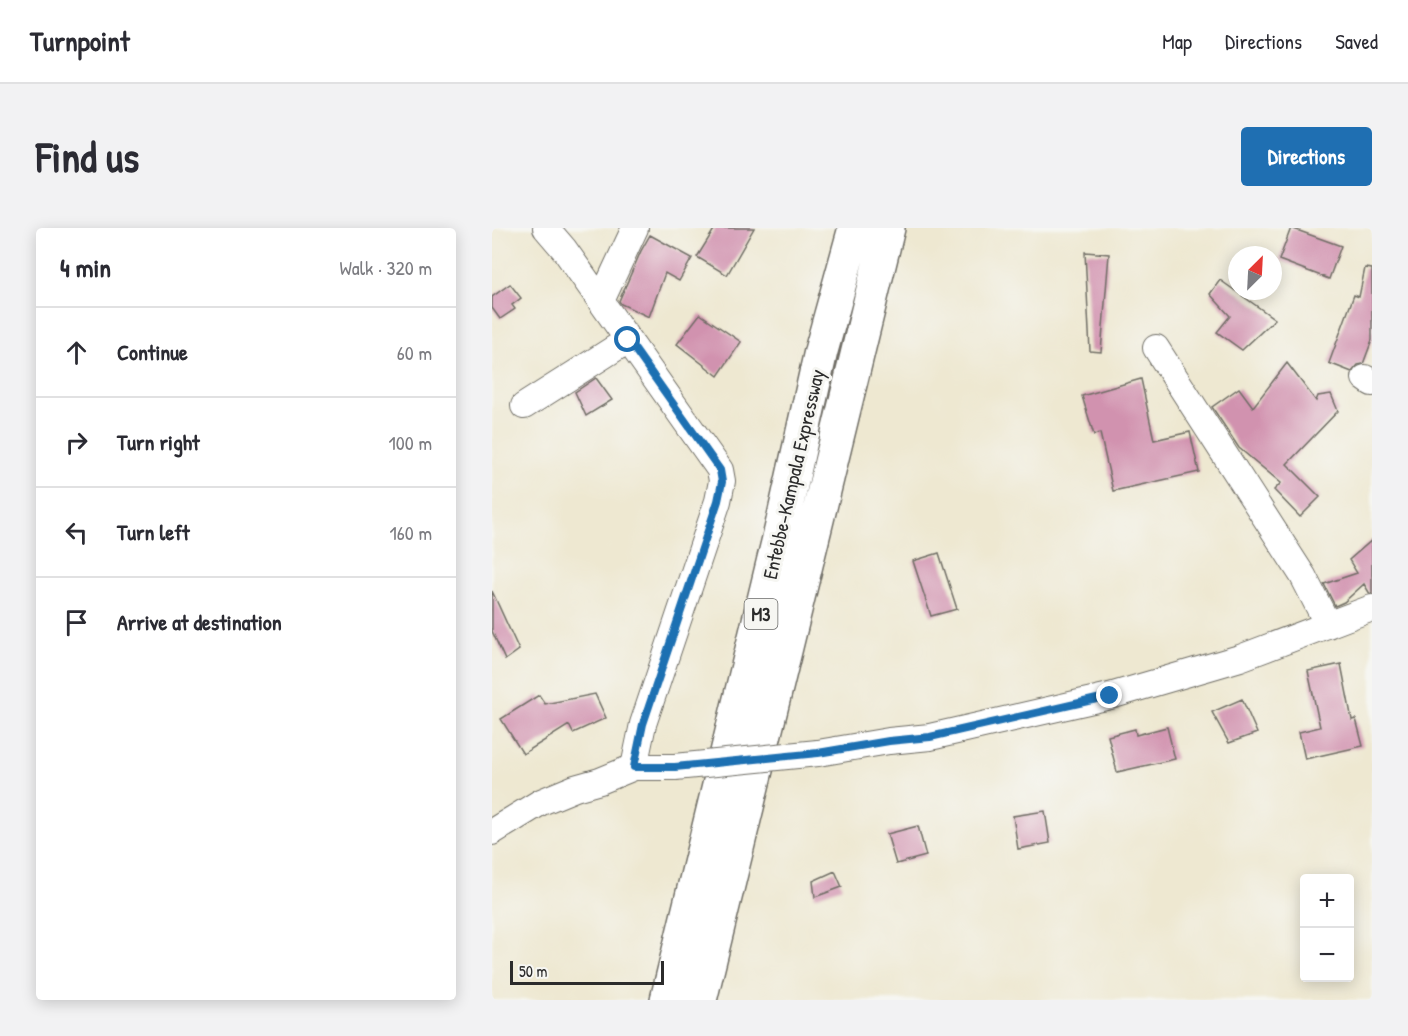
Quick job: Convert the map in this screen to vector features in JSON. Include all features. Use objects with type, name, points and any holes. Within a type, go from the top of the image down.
[{"type":"highway","name":"Entebbe–Kampala Expressway","points":[[667,1000],[781,530],[821,351],[855,228]]},
{"type":"highway","name":"Entebbe–Kampala Expressway","points":[[700,1000],[888,228]]},
{"type":"street","points":[[546,228],[564,249],[720,470],[722,482],[718,501],[643,724],[634,767]]},
{"type":"street","points":[[601,302],[635,228]]},
{"type":"street","points":[[524,406],[628,340]]},
{"type":"street","points":[[1156,348],[1303,576],[1328,625]]},
{"type":"street","points":[[492,832],[541,802],[634,767],[675,767],[818,753],[889,741],[930,737],[1110,696],[1240,658],[1372,608]]},
{"type":"building","points":[[715,228],[754,228],[727,275],[697,257]]},
{"type":"building","points":[[1291,228],[1341,246],[1329,279],[1282,261],[1282,252]]},
{"type":"building","points":[[650,235],[692,258],[679,281],[665,273],[649,317],[619,301]]},
{"type":"building","points":[[1085,252],[1109,254],[1101,352],[1090,351]]},
{"type":"building","points":[[1365,268],[1372,269],[1372,340],[1363,364],[1358,365],[1352,372],[1329,363],[1354,295],[1359,297]]},
{"type":"building","points":[[1220,280],[1228,286],[1228,300],[1248,300],[1275,319],[1242,350],[1217,332],[1230,316],[1210,294]]},
{"type":"building","points":[[510,284],[521,298],[512,305],[515,309],[500,319],[492,308],[492,297]]},
{"type":"building","points":[[700,314],[741,342],[718,376],[677,344]]},
{"type":"building","points":[[1287,363],[1316,401],[1318,396],[1331,394],[1338,411],[1287,464],[1320,497],[1300,517],[1274,490],[1281,483],[1239,448],[1212,407],[1239,388],[1253,407]]},
{"type":"building","points":[[596,378],[612,400],[586,416],[575,392]]},
{"type":"building","points":[[1141,379],[1154,440],[1190,432],[1199,472],[1113,491],[1100,433],[1094,435],[1082,396]]},
{"type":"building","points":[[1372,540],[1372,593],[1370,594],[1364,584],[1344,602],[1335,606],[1324,584],[1357,573],[1349,560]]},
{"type":"building","points":[[939,553],[957,609],[931,616],[913,561]]},
{"type":"building","points":[[492,591],[519,650],[505,660],[492,631]]},
{"type":"building","points":[[1341,664],[1352,720],[1356,719],[1363,746],[1305,759],[1299,732],[1320,727],[1308,671]]},
{"type":"building","points":[[595,694],[606,718],[573,733],[569,725],[523,754],[501,719],[539,695],[545,704]]},
{"type":"building","points":[[1242,699],[1257,733],[1229,743],[1212,712]]},
{"type":"building","points":[[1167,727],[1175,759],[1117,772],[1108,736],[1135,729],[1136,735]]},
{"type":"building","points":[[1045,811],[1050,843],[1018,849],[1013,816]]},
{"type":"building","points":[[918,826],[926,856],[896,864],[887,834]]},
{"type":"building","points":[[835,871],[842,887],[815,897],[813,881]]},
{"type":"route","points":[[628,340],[720,470],[722,482],[718,501],[643,724],[634,767],[675,767],[818,753],[889,741],[930,737],[1110,696]]}]
